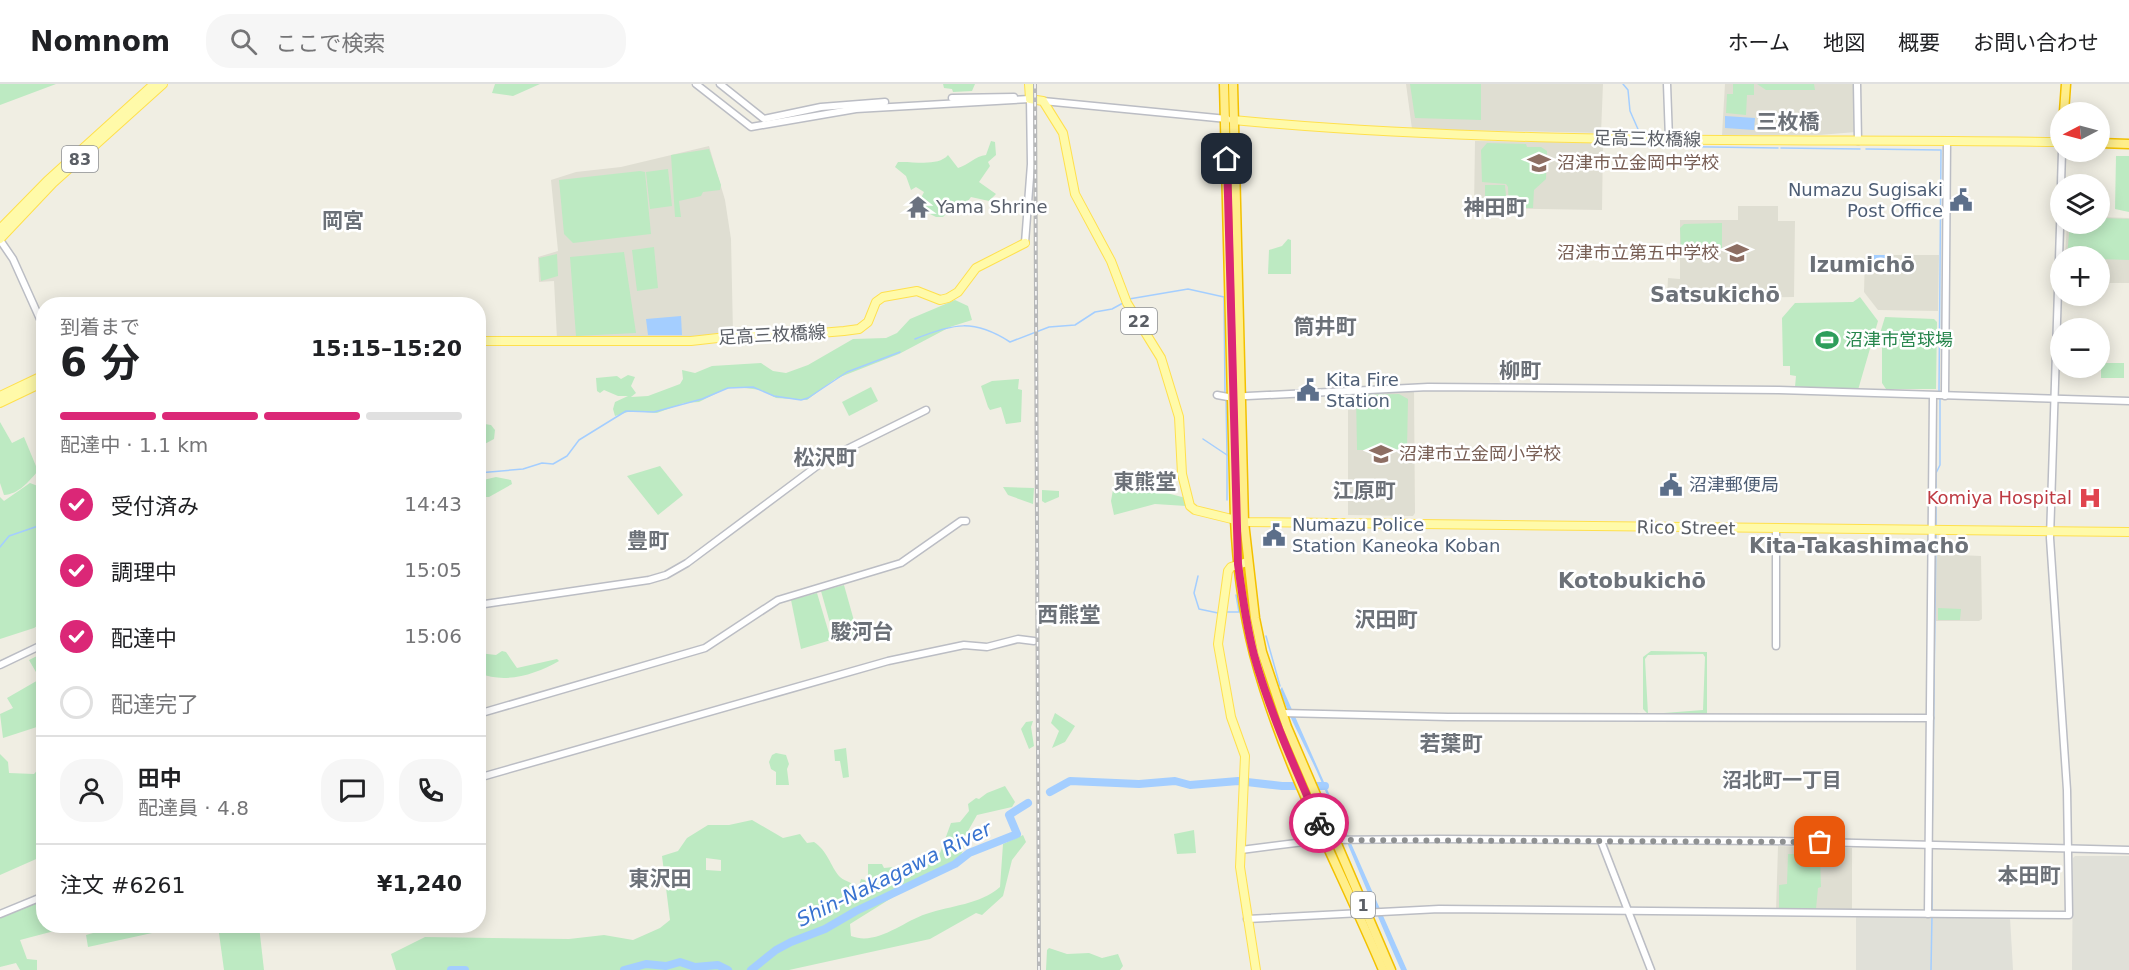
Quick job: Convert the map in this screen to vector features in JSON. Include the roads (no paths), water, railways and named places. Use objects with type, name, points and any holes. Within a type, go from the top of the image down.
[{"type":"highway","name":"1","points":[[1224,84],[1230,120]]},
{"type":"highway","name":"1","points":[[1233,84],[1230,120],[1239,520],[1246,619],[1264,687],[1279,731],[1334,840]]},
{"type":"highway","points":[[2065,102],[2066,84]]},
{"type":"highway","points":[[2110,143],[2129,144]]},
{"type":"highway","name":"1","points":[[1242,563],[1262,651],[1283,713],[1334,840],[1391,970]]},
{"type":"highway","name":"1","points":[[1365,912],[1383,970]]},
{"type":"main road","name":"83","points":[[0,229],[47,181],[154,84]]},
{"type":"main road","name":"83","points":[[0,240],[53,183],[163,84]]},
{"type":"main road","points":[[1029,84],[1030,99],[1043,101]]},
{"type":"main road","name":"22","points":[[1043,101],[1063,133],[1075,194],[1111,261],[1127,303],[1161,358],[1179,417],[1182,474],[1190,506],[1195,510],[1239,520]]},
{"type":"main road","name":"足高三枚橋線","points":[[1230,120],[1357,131],[1669,139],[2050,142]]},
{"type":"main road","name":"足高三枚橋線","points":[[486,341],[691,341],[744,334],[796,335],[853,330],[868,322],[876,302],[883,297],[917,291],[940,300],[948,298],[957,292],[976,267],[1025,243]]},
{"type":"main road","points":[[0,396],[36,379]]},
{"type":"main road","points":[[0,403],[36,386]]},
{"type":"main road","name":"Rico Street","points":[[1239,520],[2129,532]]},
{"type":"main road","points":[[1242,563],[1228,571],[1218,644],[1231,717],[1245,756],[1241,850],[1242,886],[1256,970]]},
{"type":"street","points":[[696,84],[751,127],[856,109],[1030,99]]},
{"type":"street","points":[[720,84],[760,117],[769,119]]},
{"type":"street","points":[[1667,84],[1669,139]]},
{"type":"street","points":[[1857,84],[1858,141]]},
{"type":"street","points":[[751,127],[769,119],[804,110],[854,104],[1002,96],[1030,99]]},
{"type":"street","points":[[1025,243],[1031,164],[1030,99]]},
{"type":"street","points":[[1043,101],[1230,120]]},
{"type":"street","points":[[1944,396],[1947,141]]},
{"type":"street","points":[[1247,919],[1439,909],[2069,915],[2059,647],[2051,531],[2060,234]]},
{"type":"street","points":[[0,240],[13,259],[36,310]]},
{"type":"street","points":[[1217,395],[1428,387],[1779,390],[2129,401]]},
{"type":"street","points":[[1928,914],[1931,845],[1932,396]]},
{"type":"street","points":[[486,604],[649,580],[666,575],[687,563],[825,460],[926,410]]},
{"type":"street","points":[[486,712],[705,648],[778,600],[901,563],[961,521],[966,521]]},
{"type":"street","points":[[1776,529],[1776,646]]},
{"type":"street","points":[[486,776],[870,666],[964,645],[987,647],[1018,639],[1034,641]]},
{"type":"street","points":[[0,665],[36,648]]},
{"type":"street","points":[[1283,713],[1448,717],[1930,718]]},
{"type":"street","points":[[1241,850],[1354,840],[1931,845],[2129,850]]},
{"type":"street","points":[[1601,841],[1652,970]]},
{"type":"street","points":[[0,914],[36,899]]},
{"type":"water","points":[[1725,116],[1755,118],[1754,130],[1725,128]]},
{"type":"water","points":[[1866,255],[1890,255],[1890,263],[1866,263]]},
{"type":"water","points":[[681,316],[682,335],[648,335],[646,319]]},
{"type":"water","points":[[1282,687],[1407,970],[1401,970],[1321,781],[1289,713],[1280,690]]},
{"type":"waterway","points":[[1623,84],[1628,90],[1630,111],[1641,136]]},
{"type":"waterway","points":[[1644,144],[1645,146],[1778,148]]},
{"type":"waterway","points":[[1781,148],[1860,149]]},
{"type":"waterway","points":[[1866,149],[1941,150],[1939,392]]},
{"type":"waterway","points":[[1129,299],[1188,289],[1224,297],[1225,393]]},
{"type":"waterway","points":[[915,339],[941,329],[964,326],[985,330],[1010,342],[1049,327],[1075,325],[1095,312],[1112,309],[1123,303]]},
{"type":"waterway","points":[[486,472],[523,469],[542,463],[553,464],[567,456],[579,440],[626,411],[654,412],[702,399],[728,388],[753,387],[774,396],[801,400],[808,398],[847,372],[900,352]]},
{"type":"waterway","points":[[1936,526],[1936,473],[1940,465],[1940,397]]},
{"type":"waterway","points":[[1226,398],[1227,455]]},
{"type":"waterway","points":[[1203,439],[1227,455],[1227,500]]},
{"type":"waterway","points":[[0,547],[9,536],[36,527]]},
{"type":"waterway","points":[[1932,844],[1936,534]]},
{"type":"waterway","points":[[1198,576],[1194,593],[1199,609],[1218,613]]},
{"type":"waterway","points":[[1225,612],[1239,612],[1236,595]]},
{"type":"waterway","points":[[1266,636],[1280,686]]},
{"type":"waterway","name":"Shin-Nakagawa River","points":[[1050,792],[1070,781],[1139,784],[1175,781],[1190,785],[1238,781],[1282,786],[1325,786]]},
{"type":"waterway","name":"Shin-Nakagawa River","points":[[751,970],[776,950],[791,942],[825,929],[856,911],[955,864],[969,853],[1017,834],[1009,815],[1028,803]]},
{"type":"waterway","points":[[1932,849],[1932,910]]},
{"type":"waterway","points":[[1931,970],[1932,915]]},
{"type":"waterway","name":"Shin-Nakagawa River","points":[[624,970],[646,964],[666,966],[680,962],[695,967],[718,965],[728,970]]},
{"type":"waterway","name":"Shin-Nakagawa River","points":[[451,970],[465,970]]},
{"type":"railway","points":[[1035,84],[1039,970]]},
{"type":"place","name":"沼津市立金岡中学校","points":[[1539,163]]},
{"type":"place","name":"Numazu Sugisaki Post Office","points":[[1961,200]]},
{"type":"place","name":"Yama Shrine","points":[[918,207]]},
{"type":"place","name":"沼津市立第五中学校","points":[[1737,253]]},
{"type":"place","name":"沼津市営球場","points":[[1827,340]]},
{"type":"place","name":"Kita Fire Station","points":[[1308,390]]},
{"type":"place","name":"沼津市立金岡小学校","points":[[1381,454]]},
{"type":"place","name":"沼津郵便局","points":[[1671,485]]},
{"type":"place","name":"Komiya Hospital","points":[[2090,498]]},
{"type":"place","name":"Numazu Police Station Kaneoka Koban","points":[[1274,535]]},
{"type":"district","name":"三枚橋","points":[[1788,122]]},
{"type":"district","name":"神田町","points":[[1495,208]]},
{"type":"district","name":"岡宮","points":[[343,221]]},
{"type":"district","name":"Izumichō","points":[[1862,265]]},
{"type":"district","name":"Satsukichō","points":[[1715,295]]},
{"type":"district","name":"筒井町","points":[[1325,327]]},
{"type":"district","name":"柳町","points":[[1520,371]]},
{"type":"district","name":"松沢町","points":[[825,458]]},
{"type":"district","name":"東熊堂","points":[[1145,482]]},
{"type":"district","name":"江原町","points":[[1364,491]]},
{"type":"district","name":"豊町","points":[[648,541]]},
{"type":"district","name":"Kita-Takashimachō","points":[[1859,546]]},
{"type":"district","name":"Kotobukichō","points":[[1632,581]]},
{"type":"district","name":"西熊堂","points":[[1069,615]]},
{"type":"district","name":"沢田町","points":[[1386,620]]},
{"type":"district","name":"駿河台","points":[[862,632]]},
{"type":"district","name":"若葉町","points":[[1451,744]]},
{"type":"district","name":"沼北町一丁目","points":[[1782,780]]},
{"type":"district","name":"本田町","points":[[2029,876]]},
{"type":"district","name":"東沢田","points":[[660,879]]}]
